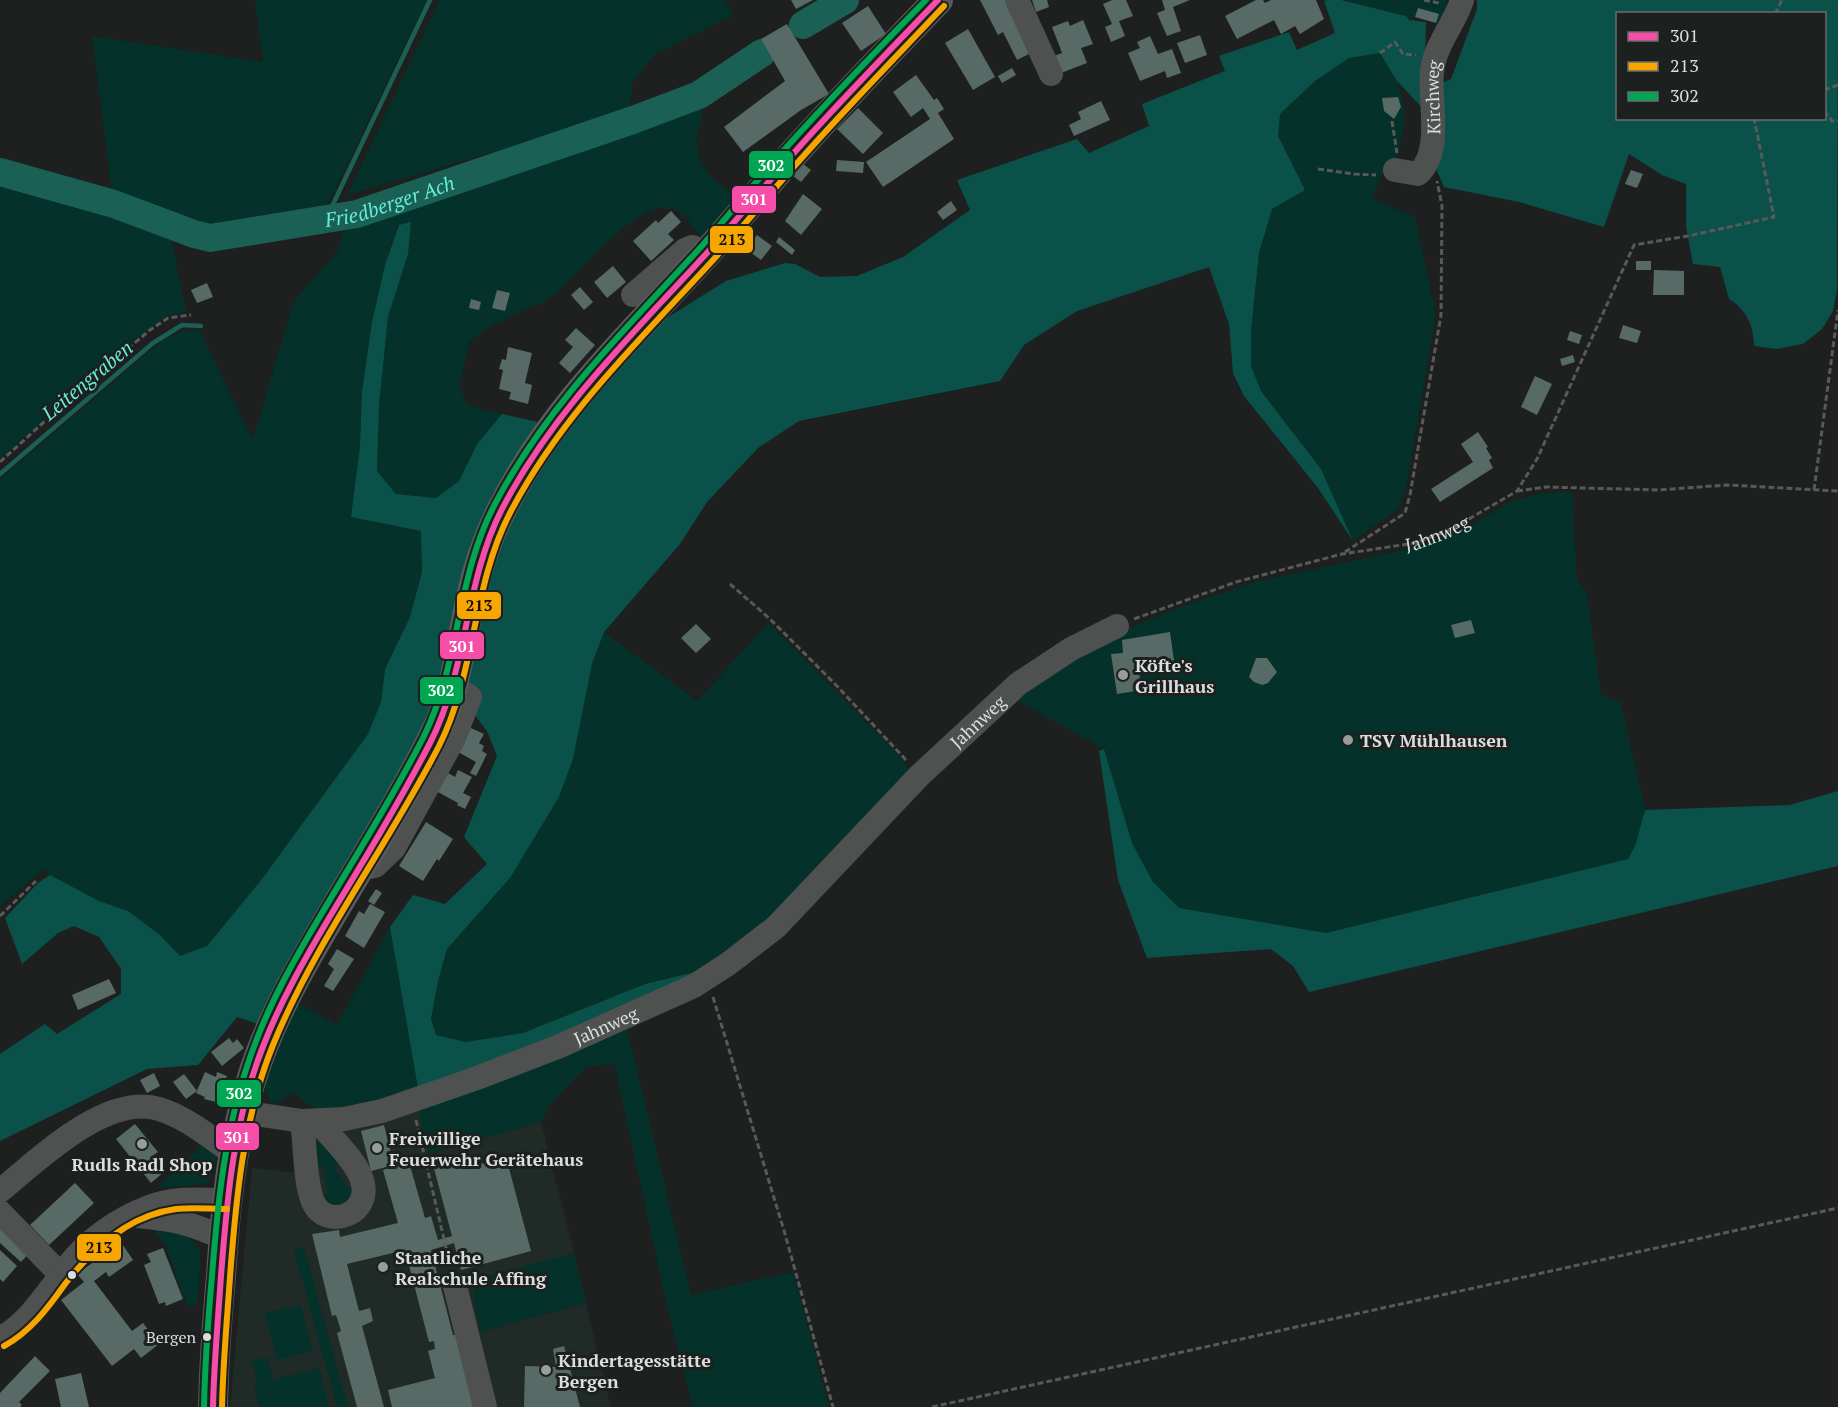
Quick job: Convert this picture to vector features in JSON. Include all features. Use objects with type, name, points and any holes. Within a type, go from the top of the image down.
[{"type":"main road","points":[[213,1407],[215,1337],[227,1200],[242,1112],[263,1046],[288,991],[436,731],[453,687],[470,599],[488,538],[518,479],[566,407],[605,361],[706,253],[801,144],[938,0]]},
{"type":"street","points":[[1017,0],[1051,74]]},
{"type":"street","name":"Kirchweg","points":[[1395,170],[1418,174],[1429,160],[1432,144],[1432,70],[1439,45],[1462,0]]},
{"type":"street","points":[[633,295],[686,249],[692,247],[706,253]]},
{"type":"street","name":"Jahnweg","points":[[242,1112],[310,1121],[344,1119],[382,1111],[560,1046],[706,978],[776,927],[919,776],[1018,684],[1075,658],[1117,626]]},
{"type":"street","points":[[0,1191],[65,1137],[128,1106],[159,1109],[199,1129],[234,1154]]},
{"type":"street","points":[[310,1121],[356,1156],[357,1168],[362,1178],[363,1199],[360,1208],[342,1217],[324,1214],[312,1200],[310,1121]]},
{"type":"street","points":[[0,1338],[15,1330],[81,1251],[99,1236],[131,1216],[158,1204],[172,1201],[227,1200]]},
{"type":"street","points":[[0,1212],[61,1275]]},
{"type":"street","points":[[131,1216],[171,1219],[195,1225],[223,1238]]},
{"type":"street","points":[[455,1286],[485,1407]]},
{"type":"path","points":[[1380,52],[1395,42],[1403,54],[1422,55]]},
{"type":"path","points":[[1826,114],[1832,121],[1838,121]]},
{"type":"path","name":"Jahnweg","points":[[1117,626],[1153,610],[1236,582],[1342,554],[1415,543],[1450,530],[1517,491],[1537,459],[1634,245],[1774,217],[1754,120]]},
{"type":"path","points":[[1318,169],[1382,175],[1395,170],[1397,157],[1392,121]]},
{"type":"path","points":[[1342,554],[1405,513],[1416,466],[1441,315],[1442,206],[1440,188],[1429,160]]},
{"type":"path","points":[[1814,490],[1838,310]]},
{"type":"path","points":[[0,462],[150,330],[168,318],[191,315]]},
{"type":"path","points":[[1517,491],[1546,487],[1658,490],[1727,485],[1838,491]]},
{"type":"path","points":[[730,584],[769,618],[836,685],[896,747],[919,776]]},
{"type":"path","points":[[0,916],[36,881]]},
{"type":"path","points":[[706,978],[768,1177],[834,1407]]},
{"type":"path","points":[[412,1101],[445,1246]]},
{"type":"path","points":[[932,1407],[1838,1208]]},
{"type":"shaded area","name":"Staatliche Realschule Affing","points":[[421,1107],[429,1154],[541,1122],[574,1253],[472,1281],[480,1332],[586,1303],[611,1407],[230,1407],[252,1168],[298,1173],[310,1128]]},
{"type":"green space","points":[[255,0],[427,0],[324,212],[221,232],[199,228],[112,192],[92,36],[263,62]]},
{"type":"green space","points":[[440,0],[725,0],[733,15],[655,54],[633,82],[629,112],[347,195]]},
{"type":"green space","points":[[1327,0],[1341,0],[1406,16],[1409,20],[1426,22],[1425,64],[1442,83],[1451,79],[1477,9],[1477,0],[1838,0],[1837,289],[1833,311],[1822,329],[1803,344],[1777,349],[1754,346],[1751,325],[1740,308],[1729,299],[1720,267],[1693,264],[1686,226],[1686,184],[1662,175],[1629,154],[1604,227],[1519,202],[1444,187],[1434,164],[1429,115],[1397,81],[1380,53],[1349,58],[1315,81],[1280,114],[1278,136],[1305,190],[1272,209],[1259,253],[1251,331],[1251,366],[1261,391],[1321,469],[1353,541],[1318,488],[1244,396],[1233,373],[1229,324],[1209,267],[1077,311],[1024,345],[1000,381],[799,421],[758,448],[707,502],[680,544],[604,632],[592,664],[573,759],[559,797],[510,878],[447,949],[431,1019],[436,1035],[466,1042],[523,1033],[645,984],[716,967],[419,1094],[390,927],[413,895],[445,904],[487,864],[464,837],[497,756],[487,731],[471,710],[466,686],[484,593],[503,536],[531,483],[579,412],[662,321],[726,281],[785,263],[795,264],[820,277],[857,276],[903,257],[970,210],[957,180],[1077,139],[1089,153],[1149,126],[1142,104],[1225,71],[1219,56],[1289,32],[1297,50],[1335,33],[1324,1]]},
{"type":"green space","points":[[1341,0],[1446,0],[1446,9],[1439,24],[1416,17],[1408,20],[1406,16]]},
{"type":"green space","points":[[1380,53],[1397,81],[1405,110],[1404,128],[1397,157],[1382,175],[1371,198],[1415,217],[1436,315],[1407,482],[1399,508],[1353,541],[1321,469],[1261,391],[1251,366],[1251,331],[1259,253],[1272,209],[1305,190],[1278,136],[1280,114],[1315,81],[1349,58]]},
{"type":"green space","points":[[703,105],[697,138],[699,157],[708,173],[738,198],[701,237],[685,216],[672,208],[658,208],[643,215],[609,241],[550,298],[495,324],[469,342],[460,384],[465,402],[482,410],[502,414],[477,444],[459,481],[436,498],[396,494],[377,471],[379,405],[388,317],[408,254],[398,225],[385,265],[372,322],[362,392],[360,446],[351,517],[422,531],[422,572],[410,617],[385,669],[381,702],[368,734],[262,879],[207,946],[180,956],[160,935],[128,911],[99,901],[50,875],[44,869],[0,906],[0,479],[164,339],[184,331],[199,330],[253,440],[293,303],[337,252],[347,221],[424,202],[546,164]]},
{"type":"green space","points":[[0,177],[86,201],[170,233],[186,312],[167,316],[134,340],[0,459]]},
{"type":"green space","points":[[411,222],[408,254],[388,317],[379,405],[377,471],[396,494],[436,498],[459,481],[477,444],[502,414],[538,422],[492,495],[473,548],[454,644],[423,732],[261,1025],[237,1017],[198,1065],[147,1069],[0,1141],[0,1054],[45,1024],[57,1034],[121,994],[121,969],[99,937],[74,926],[58,933],[22,964],[5,918],[38,883],[50,875],[99,901],[128,911],[160,935],[180,956],[207,946],[262,879],[368,734],[381,702],[385,669],[410,617],[422,572],[421,531],[351,517],[360,446],[362,392],[372,322],[385,265],[399,225]]},
{"type":"green space","name":"TSV Mühlhausen","points":[[1572,492],[1577,579],[1587,594],[1601,694],[1621,703],[1645,810],[1635,846],[1628,859],[1326,933],[1179,908],[1153,882],[1132,843],[1104,749],[1017,700],[1083,649],[1169,611],[1255,582],[1422,546],[1471,525],[1512,501],[1542,493]]},
{"type":"green space","points":[[769,623],[902,759],[909,771],[770,923],[716,967],[645,984],[523,1033],[466,1042],[436,1035],[431,1019],[447,949],[510,878],[559,797],[573,759],[592,664],[604,632],[697,701]]},
{"type":"green space","points":[[1104,749],[1132,843],[1153,882],[1179,908],[1326,933],[1628,859],[1635,846],[1645,810],[1790,805],[1838,791],[1838,866],[1309,992],[1293,966],[1271,949],[1147,958],[1118,880],[1099,751]]},
{"type":"green space","points":[[390,927],[419,1094],[354,1109],[313,1108],[293,1092],[275,1105],[266,1095],[265,1085],[294,1001],[337,1025]]},
{"type":"green space","points":[[626,1024],[691,1295],[793,1272],[829,1407],[693,1407],[666,1301],[614,1063],[586,1067],[549,1106],[541,1122],[429,1154],[419,1113],[421,1107]]},
{"type":"green space","points":[[317,1138],[340,1163],[334,1168],[349,1189],[355,1184],[349,1203],[335,1207],[320,1196],[328,1194],[323,1167],[315,1168],[314,1139]]},
{"type":"green space","points":[[202,1145],[217,1156],[211,1178],[205,1184],[157,1188]]},
{"type":"green space","points":[[152,1228],[181,1234],[197,1246],[201,1253],[197,1304],[187,1306],[166,1245]]},
{"type":"green space","points":[[304,1247],[348,1407],[337,1407],[294,1250]]},
{"type":"green space","points":[[574,1253],[586,1303],[480,1332],[472,1281]]},
{"type":"green space","points":[[301,1305],[312,1351],[277,1360],[265,1313]]},
{"type":"green space","points":[[267,1357],[273,1380],[319,1368],[329,1407],[260,1407],[254,1385],[258,1384],[252,1361]]},
{"type":"building","points":[[791,0],[813,0],[796,9]]},
{"type":"building","points":[[980,0],[1007,0],[1031,53],[1017,60],[1003,32],[998,35]]},
{"type":"building","points":[[1032,0],[1047,0],[1049,7],[1036,12]]},
{"type":"building","points":[[1112,0],[1126,0],[1133,16],[1119,21],[1125,36],[1111,42],[1105,27],[1112,24],[1103,4]]},
{"type":"building","points":[[1162,0],[1190,0],[1173,7],[1181,31],[1167,36],[1157,13],[1165,10]]},
{"type":"building","points":[[1256,0],[1263,0],[1265,3],[1271,0],[1316,0],[1324,19],[1300,34],[1295,26],[1281,34],[1274,20],[1237,39],[1225,16]]},
{"type":"building","points":[[868,6],[886,34],[861,51],[842,23]]},
{"type":"building","points":[[1418,8],[1439,14],[1436,23],[1415,17]]},
{"type":"building","points":[[1083,20],[1093,44],[1081,48],[1087,63],[1061,73],[1054,56],[1062,53],[1052,27],[1068,21],[1070,26]]},
{"type":"building","points":[[787,24],[829,94],[801,110],[743,152],[724,127],[785,81],[761,39]]},
{"type":"building","points":[[968,29],[995,77],[973,90],[945,43]]},
{"type":"building","points":[[1200,35],[1207,55],[1185,63],[1177,43]]},
{"type":"building","points":[[1150,36],[1158,54],[1172,49],[1181,73],[1167,78],[1165,71],[1140,81],[1128,53],[1140,48],[1137,42]]},
{"type":"building","points":[[1012,68],[1016,75],[1002,83],[998,76]]},
{"type":"building","points":[[916,75],[934,100],[937,98],[944,109],[938,113],[954,139],[883,187],[866,162],[930,119],[923,108],[911,117],[893,92]]},
{"type":"building","points":[[1398,97],[1401,107],[1394,119],[1384,111],[1382,98]]},
{"type":"building","points":[[1101,101],[1110,120],[1074,136],[1069,125],[1081,119],[1078,112]]},
{"type":"building","points":[[858,108],[883,133],[863,154],[837,129]]},
{"type":"building","points":[[837,160],[864,162],[863,173],[836,171]]},
{"type":"building","points":[[803,164],[811,170],[801,182],[793,176]]},
{"type":"building","points":[[1631,170],[1643,174],[1637,188],[1625,184]]},
{"type":"building","points":[[803,194],[822,209],[801,235],[785,221]]},
{"type":"building","points":[[951,201],[957,210],[943,220],[937,212]]},
{"type":"building","points":[[671,211],[681,222],[668,234],[674,240],[651,261],[633,241],[656,220],[658,223]]},
{"type":"building","points":[[757,235],[772,246],[761,260],[746,249]]},
{"type":"building","points":[[779,237],[795,250],[792,255],[776,242]]},
{"type":"building","points":[[1636,261],[1651,261],[1651,270],[1636,270]]},
{"type":"building","points":[[613,266],[626,282],[607,298],[594,282]]},
{"type":"building","points":[[1654,270],[1684,271],[1684,295],[1653,295]]},
{"type":"building","points":[[207,283],[213,297],[197,303],[191,290]]},
{"type":"building","points":[[580,287],[593,302],[584,310],[571,295]]},
{"type":"building","points":[[497,290],[510,293],[505,311],[492,308]]},
{"type":"building","points":[[471,299],[481,302],[479,310],[469,308]]},
{"type":"building","points":[[1623,325],[1641,331],[1637,343],[1619,338]]},
{"type":"building","points":[[576,328],[595,345],[570,373],[559,363],[573,347],[565,340]]},
{"type":"building","points":[[1570,331],[1582,335],[1579,344],[1567,340]]},
{"type":"building","points":[[508,347],[532,353],[525,383],[532,385],[528,404],[509,399],[511,392],[499,389],[503,370],[499,369],[502,359],[506,360]]},
{"type":"building","points":[[1573,355],[1575,362],[1562,366],[1560,359]]},
{"type":"building","points":[[1535,376],[1552,384],[1537,415],[1521,407]]},
{"type":"building","points":[[1478,432],[1488,447],[1486,448],[1492,458],[1489,460],[1493,468],[1440,502],[1431,489],[1473,462],[1461,444]]},
{"type":"building","points":[[1471,620],[1475,633],[1455,638],[1451,625]]},
{"type":"building","points":[[696,624],[711,639],[696,653],[681,638]]},
{"type":"building","points":[[1170,632],[1175,668],[1139,673],[1142,690],[1117,694],[1111,654],[1123,653],[1122,640]]},
{"type":"building","points":[[1256,658],[1267,658],[1277,672],[1268,683],[1262,685],[1249,677]]},
{"type":"building","points":[[471,728],[484,734],[479,743],[484,746],[482,751],[487,754],[476,776],[470,773],[476,762],[458,752]]},
{"type":"building","points":[[458,770],[472,777],[463,793],[471,797],[465,809],[436,791],[446,772],[455,777]]},
{"type":"building","points":[[426,822],[453,839],[423,881],[399,866]]},
{"type":"building","points":[[376,889],[382,893],[374,905],[368,901]]},
{"type":"building","points":[[370,904],[385,912],[364,948],[345,936],[359,911],[364,914]]},
{"type":"building","points":[[337,949],[354,959],[333,991],[324,986],[334,969],[328,964]]},
{"type":"building","points":[[109,979],[116,993],[78,1010],[72,995]]},
{"type":"building","points":[[229,1038],[233,1043],[237,1039],[244,1048],[222,1066],[211,1052]]},
{"type":"building","points":[[205,1072],[216,1077],[217,1072],[227,1076],[225,1080],[232,1083],[224,1104],[204,1099],[205,1097],[196,1093]]},
{"type":"building","points":[[154,1073],[160,1086],[147,1093],[140,1080]]},
{"type":"building","points":[[184,1074],[197,1091],[186,1099],[173,1082]]},
{"type":"building","points":[[135,1124],[158,1152],[152,1156],[165,1171],[151,1183],[116,1139]]},
{"type":"building","name":"Freiwillige Feuerwehr Gerätehaus","points":[[384,1125],[394,1165],[371,1171],[361,1131]]},
{"type":"building","points":[[462,1153],[466,1168],[506,1157],[531,1251],[461,1270],[454,1243],[431,1250],[474,1407],[392,1407],[388,1390],[435,1378],[428,1351],[435,1349],[434,1341],[429,1342],[405,1250],[347,1264],[359,1311],[370,1308],[373,1321],[362,1326],[384,1407],[357,1407],[337,1333],[341,1331],[336,1315],[332,1316],[312,1234],[339,1230],[340,1237],[398,1223],[383,1170],[409,1162],[425,1218],[431,1216],[438,1240],[452,1236],[432,1161]]},
{"type":"building","points":[[75,1183],[94,1203],[49,1245],[30,1225]]},
{"type":"building","points":[[0,1225],[30,1252],[21,1262],[0,1243]]},
{"type":"building","points":[[121,1242],[133,1260],[109,1277],[106,1272],[94,1281],[132,1331],[143,1323],[159,1344],[141,1358],[134,1349],[112,1366],[61,1300],[84,1282],[77,1274]]},
{"type":"building","points":[[163,1248],[183,1299],[166,1306],[165,1302],[159,1304],[144,1265],[151,1262],[147,1254]]},
{"type":"building","points":[[0,1250],[17,1266],[3,1282],[0,1279]]},
{"type":"building","points":[[564,1346],[580,1407],[524,1407],[525,1366],[556,1367],[553,1349]]},
{"type":"building","points":[[35,1356],[50,1371],[19,1402],[22,1405],[20,1407],[0,1407],[0,1393]]},
{"type":"building","points":[[81,1373],[89,1407],[61,1407],[55,1379]]},
{"type":"waterway","points":[[326,219],[430,0]]},
{"type":"waterway","name":"Friedberger Ach","points":[[803,25],[845,0]]},
{"type":"waterway","name":"Friedberger Ach","points":[[0,172],[114,204],[210,238],[357,214],[633,120],[699,95],[762,53]]},
{"type":"waterway","name":"Leitengraben","points":[[0,474],[153,343],[182,325],[201,326]]},
{"type":"transit line","name":"302","points":[[204,1407],[209,1309],[221,1188],[230,1130],[245,1072],[269,1010],[286,977],[424,736],[445,678],[473,560],[496,502],[539,432],[590,369],[700,248],[802,130],[926,0]]},
{"type":"transit line","name":"301","points":[[213,1407],[229,1187],[245,1100],[254,1072],[271,1027],[295,977],[395,808],[430,743],[452,686],[480,566],[502,509],[522,473],[545,439],[595,375],[717,242],[810,135],[938,0]]},
{"type":"transit line","name":"213","points":[[222,1407],[238,1188],[254,1101],[263,1073],[290,1006],[310,968],[439,746],[460,689],[488,570],[510,513],[530,477],[553,443],[603,380],[714,259],[817,141],[944,6]]},
{"type":"transit line","name":"213","points":[[4,1346],[38,1319],[87,1258],[128,1226],[143,1218],[176,1209],[227,1209]]},
{"type":"place","name":"Köfte's Grillhaus","points":[[1123,675]]},
{"type":"place","name":"TSV Mühlhausen","points":[[1348,740]]},
{"type":"place","name":"Rudls Radl Shop","points":[[142,1144]]},
{"type":"place","name":"Freiwillige Feuerwehr Gerätehaus","points":[[377,1148]]},
{"type":"place","name":"Staatliche Realschule Affing","points":[[383,1267]]},
{"type":"place","name":"Bergen","points":[[207,1337]]},
{"type":"place","name":"Kindertagesstätte Bergen","points":[[546,1370]]}]
